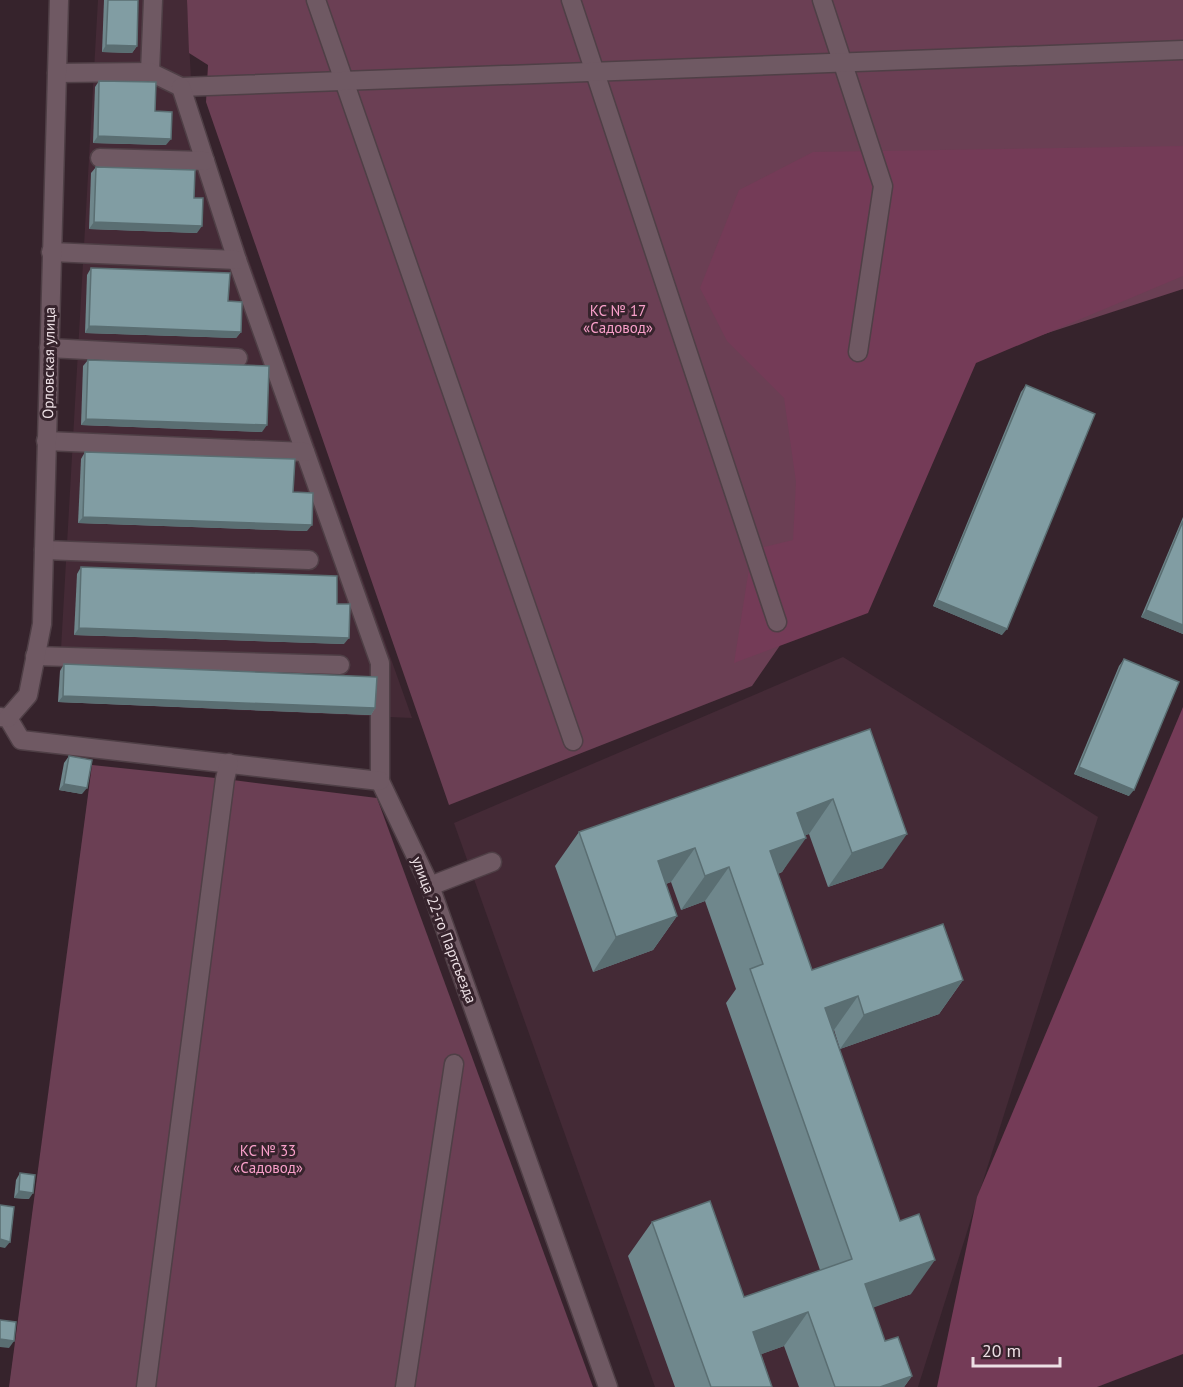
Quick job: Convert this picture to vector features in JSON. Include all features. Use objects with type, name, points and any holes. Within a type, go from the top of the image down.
[{"type":"street","name":"Орловская улица","points":[[4,717],[28,695],[42,624],[59,0]]},
{"type":"street","points":[[150,72],[153,0]]},
{"type":"street","points":[[316,0],[573,741]]},
{"type":"street","points":[[571,0],[777,622]]},
{"type":"street","points":[[822,0],[883,186],[858,352]]},
{"type":"street","points":[[57,72],[150,72],[181,87],[1183,50]]},
{"type":"street","points":[[4,717],[21,740],[380,781],[380,663],[237,260],[181,87]]},
{"type":"street","points":[[100,158],[205,161]]},
{"type":"street","points":[[51,252],[237,260]]},
{"type":"street","points":[[49,348],[238,358]]},
{"type":"street","points":[[46,441],[305,452]]},
{"type":"street","points":[[44,550],[309,560]]},
{"type":"street","points":[[35,656],[340,665]]},
{"type":"street","points":[[146,1387],[225,779],[229,763]]},
{"type":"street","name":"улица 22-го Партсъезда","points":[[380,781],[430,886],[608,1387]]},
{"type":"street","points":[[430,886],[492,862]]},
{"type":"street","points":[[405,1387],[454,1064]]},
{"type":"shaded area","points":[[98,0],[187,0],[192,100],[412,718],[58,702]]},
{"type":"shaded area","points":[[1183,146],[1183,276],[976,363],[868,613],[734,663],[752,550],[793,540],[796,482],[784,398],[727,341],[700,288],[739,190],[813,152]]},
{"type":"shaded area","points":[[843,657],[1098,817],[918,1387],[655,1387],[454,823]]},
{"type":"shaded area","points":[[1183,707],[1183,1354],[1097,1387],[937,1387],[977,1197]]},
{"type":"green space","name":"КС № 17 «Садовод»","points":[[187,0],[1183,0],[1183,289],[980,355],[752,686],[449,805],[206,102],[208,65],[189,53]]},
{"type":"green space","name":"КС № 33 «Садовод»","points":[[92,765],[377,798],[593,1387],[9,1387]]},
{"type":"building","points":[[108,0],[138,0],[137,46],[106,45]]},
{"type":"building","points":[[99,81],[156,82],[155,111],[172,112],[171,139],[98,136]]},
{"type":"building","points":[[96,167],[195,170],[194,198],[203,198],[202,226],[94,222]]},
{"type":"building","points":[[91,268],[230,273],[228,301],[242,302],[241,332],[89,326]]},
{"type":"building","points":[[88,360],[269,366],[267,425],[86,419]]},
{"type":"building","points":[[1026,385],[1095,414],[1007,629],[937,600]]},
{"type":"building","points":[[85,452],[295,459],[293,492],[313,493],[312,525],[83,517]]},
{"type":"building","points":[[1183,521],[1183,625],[1146,610]]},
{"type":"building","points":[[81,567],[337,576],[337,604],[350,604],[349,638],[79,628]]},
{"type":"building","points":[[1124,659],[1179,682],[1134,790],[1079,767]]},
{"type":"building","points":[[64,664],[377,677],[375,708],[63,696]]},
{"type":"building","points":[[870,729],[907,834],[852,853],[833,799],[797,813],[806,838],[770,851],[812,970],[943,924],[963,980],[864,1015],[858,996],[825,1008],[900,1221],[919,1214],[935,1260],[865,1284],[885,1341],[898,1337],[912,1376],[880,1387],[835,1387],[808,1312],[753,1332],[772,1387],[711,1387],[652,1222],[710,1201],[744,1297],[852,1259],[750,969],[763,964],[729,867],[705,876],[695,848],[658,861],[677,916],[616,937],[579,832]]},
{"type":"building","points":[[69,756],[92,760],[87,788],[64,784]]},
{"type":"building","points":[[20,1173],[35,1175],[33,1193],[19,1191]]},
{"type":"building","points":[[0,1205],[14,1207],[10,1242],[0,1239]]},
{"type":"building","points":[[0,1320],[16,1322],[14,1341],[0,1339]]}]
